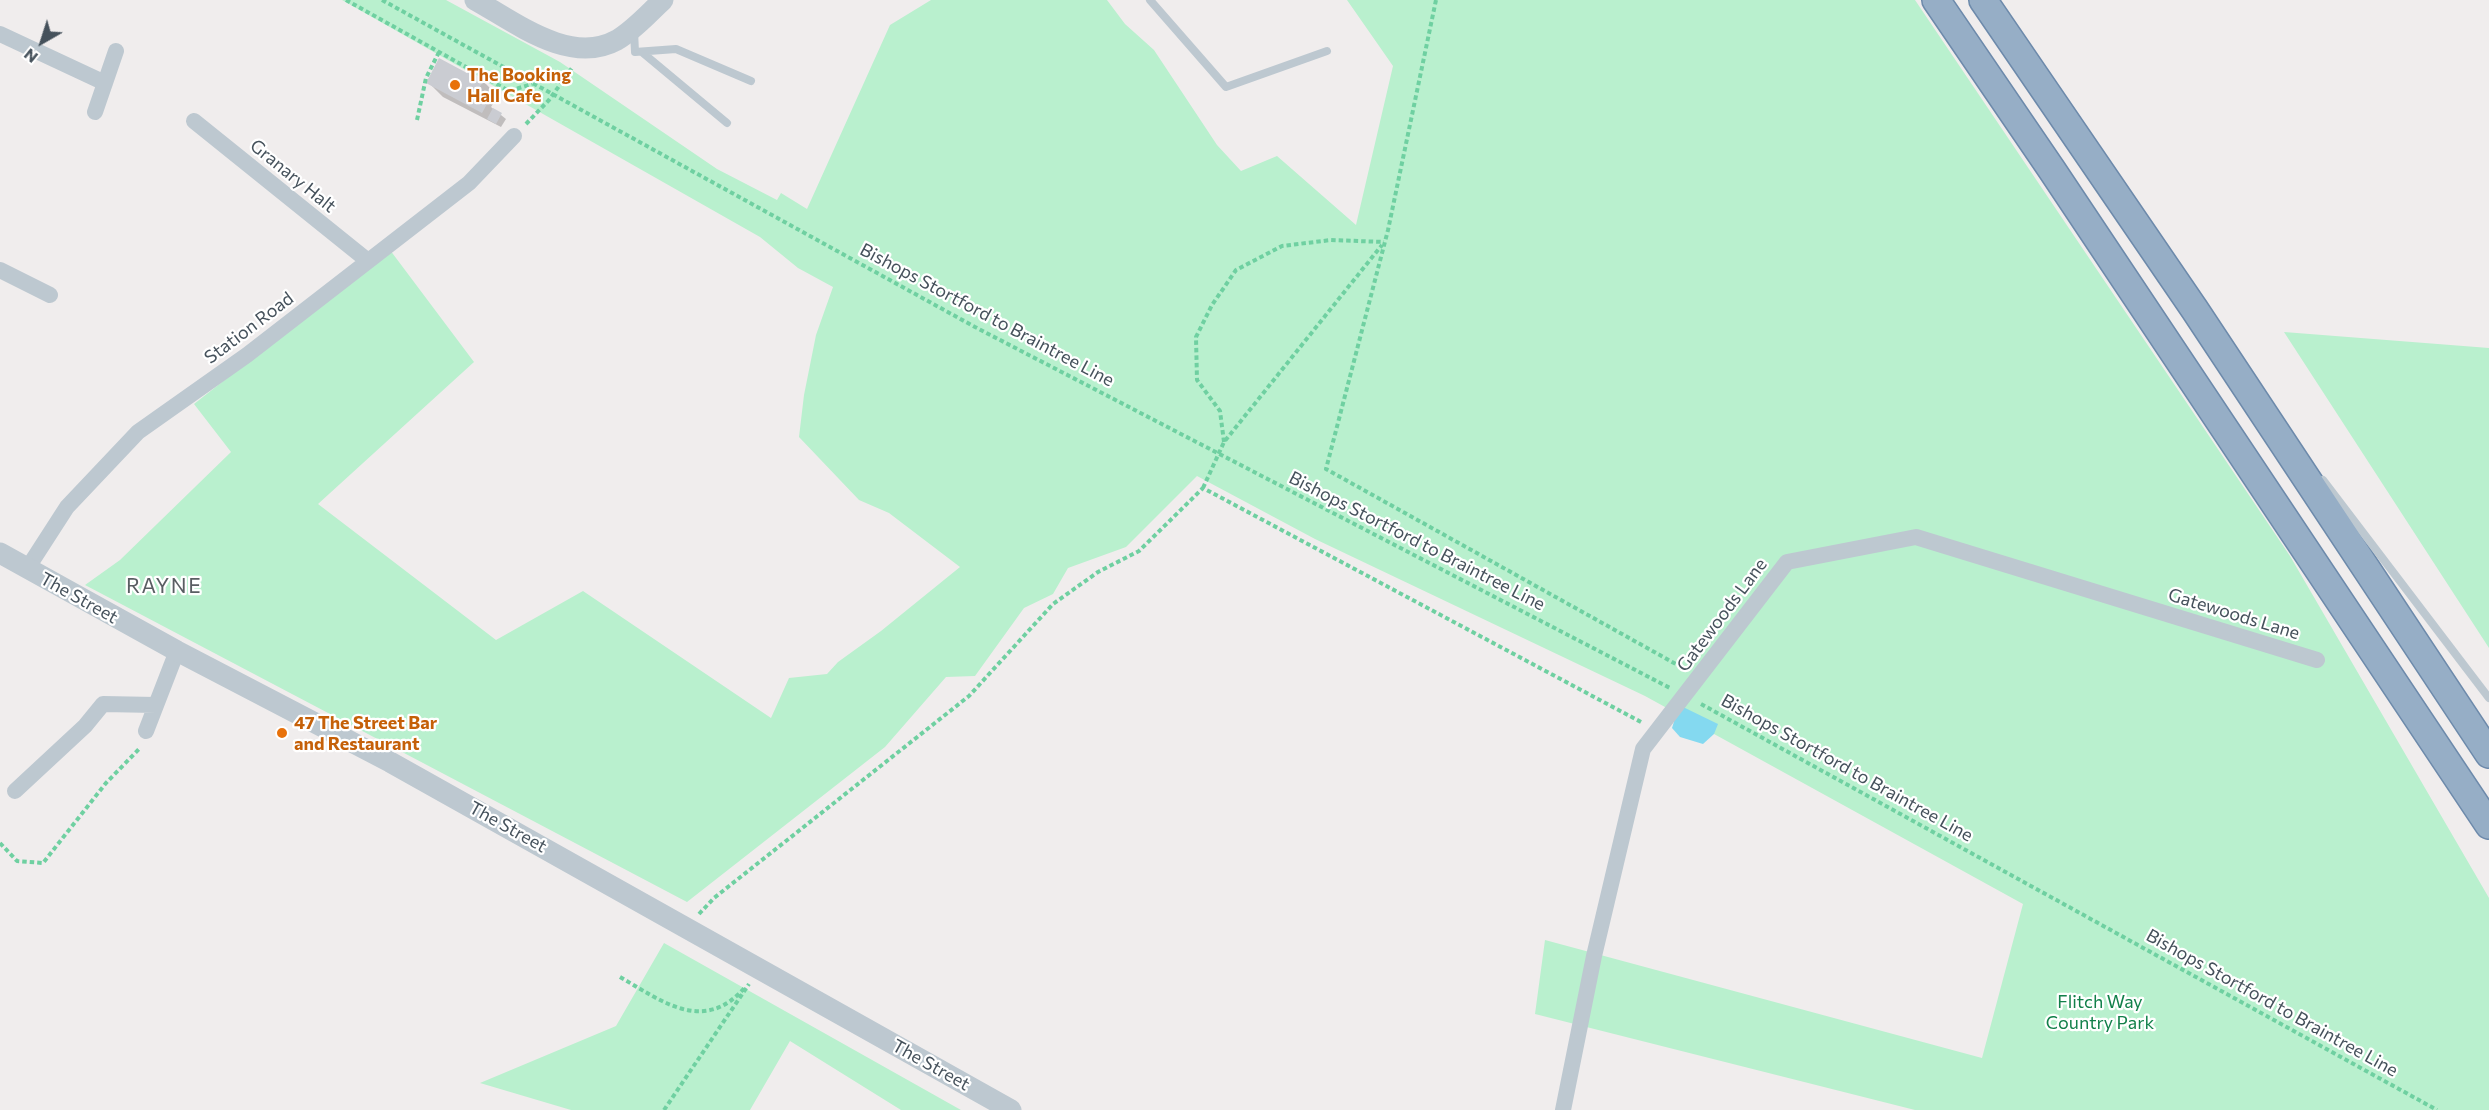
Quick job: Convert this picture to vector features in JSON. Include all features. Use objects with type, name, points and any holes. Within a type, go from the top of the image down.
[{"type":"highway","points":[[1936,0],[2489,825]]},
{"type":"highway","points":[[1983,0],[2194,310],[2489,754]]},
{"type":"street","points":[[475,0],[539,35],[564,44],[588,48],[606,45],[634,27],[663,0]]},
{"type":"street","points":[[0,34],[105,83]]},
{"type":"street","points":[[95,112],[116,51]]},
{"type":"street","name":"Granary Halt","points":[[194,122],[368,261]]},
{"type":"street","name":"Station Road","points":[[27,569],[67,507],[138,432],[247,355],[469,183],[514,136]]},
{"type":"street","points":[[0,270],[50,295]]},
{"type":"street","name":"Gatewoods Lane","points":[[1563,1110],[1594,956],[1643,749],[1787,562],[1916,537],[2317,660]]},
{"type":"street","name":"The Street","points":[[2,559],[27,569],[177,651],[390,762],[1011,1110]]},
{"type":"street","points":[[146,730],[177,651]]},
{"type":"street","points":[[15,791],[86,726],[103,704],[156,705]]},
{"type":"lane","points":[[1150,0],[1226,87],[1328,51]]},
{"type":"lane","points":[[634,27],[636,52],[676,49],[751,81]]},
{"type":"lane","points":[[643,53],[727,123]]},
{"type":"lane","points":[[2194,310],[2294,441]]},
{"type":"lane","points":[[2315,469],[2489,698]]},
{"type":"path","points":[[346,0],[509,91],[533,84]]},
{"type":"path","name":"Bishops Stortford to Braintree Line","points":[[382,0],[975,327],[1685,695],[2437,1110]]},
{"type":"path","points":[[1436,0],[1384,242],[1326,469],[1699,677]]},
{"type":"path","points":[[514,136],[553,95],[588,48]]},
{"type":"path","points":[[417,120],[426,78],[439,52]]},
{"type":"path","points":[[1224,442],[1220,411],[1197,380],[1196,337],[1212,305],[1236,270],[1281,246],[1331,240],[1384,242]]},
{"type":"path","points":[[686,927],[714,898],[969,696],[1053,604],[1098,572],[1139,551],[1203,488],[1224,442],[1384,242]]},
{"type":"path","points":[[1203,488],[1657,731]]},
{"type":"path","points":[[0,843],[17,861],[43,863],[106,783],[144,744],[146,730]]},
{"type":"path","points":[[620,977],[668,1005],[691,1012],[712,1011],[734,999],[760,969]]},
{"type":"path","points":[[664,1110],[760,969]]},
{"type":"green space","name":"Flitch Way Country Park","points":[[342,0],[446,0],[560,62],[717,169],[777,200],[781,193],[807,209],[890,25],[931,0],[1107,0],[1125,24],[1154,50],[1217,145],[1241,171],[1277,156],[1356,225],[1393,66],[1347,0],[1915,0],[2290,556],[2489,898],[2489,1110],[1915,1110],[1535,1014],[1545,940],[1982,1058],[2023,904],[1645,696],[1315,539],[1197,476],[1126,547],[1068,568],[1053,594],[1024,608],[975,676],[946,677],[885,747],[687,902],[85,585],[120,560],[231,452],[194,404],[390,250],[474,362],[318,504],[496,640],[583,591],[771,718],[789,678],[827,674],[838,662],[881,631],[960,567],[889,513],[859,500],[799,437],[804,395],[816,335],[833,287],[798,268],[760,237]]},
{"type":"green space","points":[[2284,332],[2489,348],[2489,648]]},
{"type":"green space","points":[[664,943],[961,1110],[901,1110],[790,1041],[750,1110],[571,1110],[480,1083],[616,1026]]},
{"type":"water","points":[[1683,707],[1718,724],[1714,734],[1703,744],[1680,737],[1672,728],[1676,715]]},
{"type":"building","name":"The Booking Hall Cafe","points":[[439,58],[484,80],[475,95],[488,102],[482,113],[426,83]]},
{"type":"building","points":[[493,108],[502,113],[496,124],[487,119]]},
{"type":"place","name":"The Booking Hall Cafe","points":[[455,85]]},
{"type":"place","name":"47 The Street Bar and Restaurant","points":[[282,733]]},
{"type":"district","name":"RAYNE","points":[[164,586]]}]
